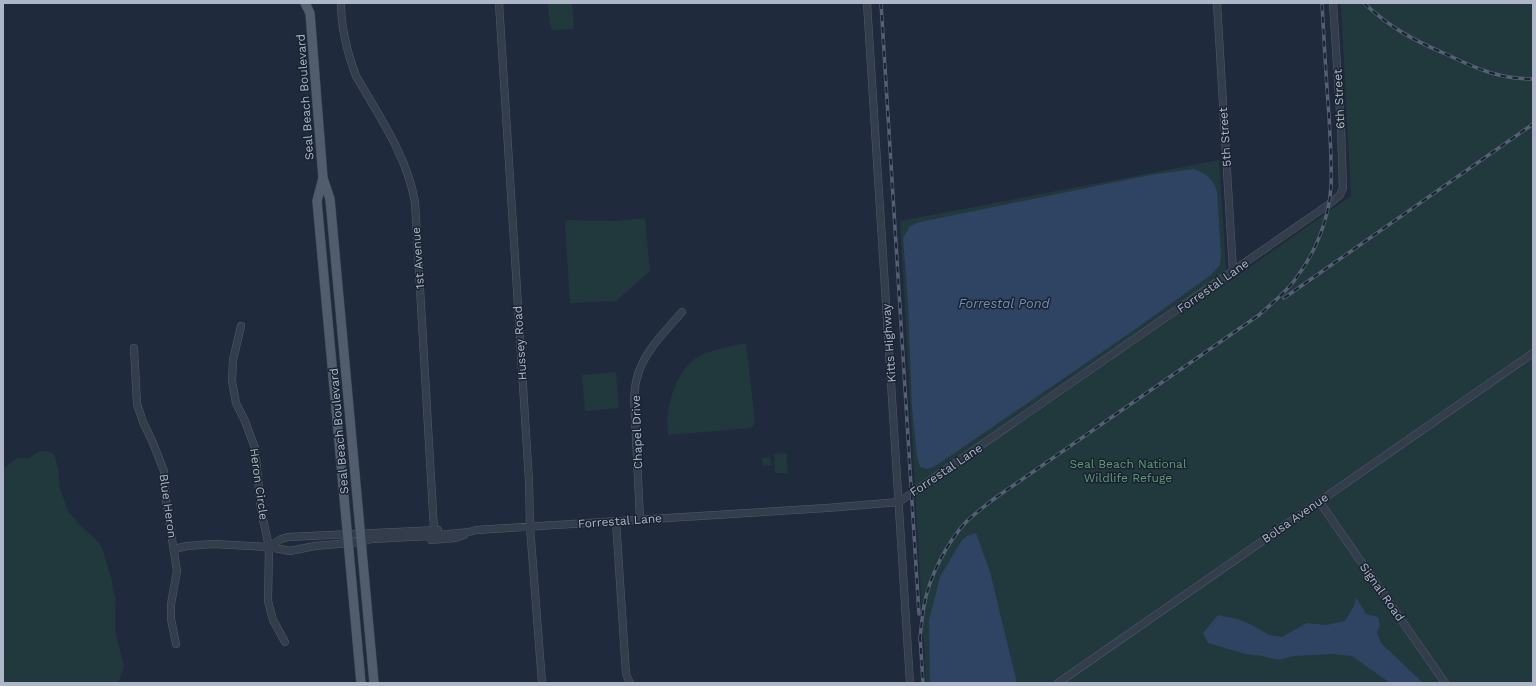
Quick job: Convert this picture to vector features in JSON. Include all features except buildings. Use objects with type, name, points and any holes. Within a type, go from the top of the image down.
[{"type":"main road","name":"Seal Beach Boulevard","points":[[305,3],[310,14],[323,178],[330,199],[374,683]]},
{"type":"main road","name":"Seal Beach Boulevard","points":[[310,14],[314,3]]},
{"type":"main road","name":"Seal Beach Boulevard","points":[[323,178],[317,201],[361,683]]},
{"type":"street","name":"1st Avenue","points":[[341,3],[343,36],[356,76],[394,143],[404,164],[412,186],[415,202],[434,530]]},
{"type":"street","name":"Hussey Road","points":[[500,3],[529,482],[530,527],[542,683]]},
{"type":"street","name":"Kitts Highway","points":[[867,3],[910,683]]},
{"type":"street","name":"5th Street","points":[[1217,3],[1233,271]]},
{"type":"street","name":"6th Street","points":[[1333,3],[1342,128],[1343,188],[1340,195]]},
{"type":"street","name":"Forrestal Lane","points":[[361,538],[417,537],[472,531],[899,502],[1328,205],[1340,195]]},
{"type":"street","name":"Chapel Drive","points":[[640,519],[634,397],[637,378],[642,363],[652,347],[682,312]]},
{"type":"street","name":"Heron Circle","points":[[240,326],[233,360],[232,381],[236,403],[245,421],[255,448],[261,510],[269,548],[268,601],[273,620],[285,642]]},
{"type":"street","name":"Blue Heron","points":[[134,348],[137,404],[164,471],[166,502],[177,571],[171,604],[171,619],[176,644]]},
{"type":"street","name":"Bolsa Avenue","points":[[1058,683],[1533,353]]},
{"type":"street","name":"Signal Road","points":[[1319,501],[1445,683]]},
{"type":"street","points":[[616,521],[626,674],[630,683]]},
{"type":"street","name":"Forrestal Lane","points":[[361,538],[434,530],[469,528],[472,531]]},
{"type":"street","points":[[269,548],[281,540],[288,538],[348,534],[361,538]]},
{"type":"street","points":[[174,549],[187,546],[213,544],[290,551],[315,546],[348,544],[361,538]]},
{"type":"green space","points":[[548,3],[572,3],[574,29],[552,30],[550,26]]},
{"type":"green space","name":"Seal Beach National Wildlife Refuge","points":[[1341,3],[1533,3],[1533,683],[926,683],[900,221],[1219,160],[1227,283],[1351,196]]},
{"type":"green space","points":[[645,218],[650,271],[616,301],[570,303],[565,224],[567,220],[616,221]]},
{"type":"green space","points":[[746,343],[755,423],[751,428],[668,435],[668,416],[671,397],[677,381],[686,367],[692,361],[704,354],[722,348]]},
{"type":"green space","points":[[616,372],[619,408],[585,411],[582,375]]},
{"type":"green space","points":[[47,451],[54,454],[58,467],[60,489],[68,511],[102,548],[112,581],[113,591],[116,597],[115,630],[124,667],[118,683],[3,683],[3,469],[17,458],[29,458],[38,452]]},
{"type":"green space","points":[[786,453],[788,473],[775,473],[774,454]]},
{"type":"green space","points":[[770,457],[771,465],[763,466],[762,458]]},
{"type":"water","name":"Forrestal Pond","points":[[1193,169],[1208,177],[1213,183],[1217,192],[1221,255],[1220,265],[1211,275],[1127,335],[937,465],[928,469],[920,467],[917,456],[912,408],[908,302],[903,238],[910,226],[920,222],[1150,175]]},
{"type":"water","points":[[976,533],[990,572],[1017,683],[930,683],[929,620],[940,577],[962,540],[967,536]]},
{"type":"water","points":[[1356,597],[1366,614],[1378,617],[1380,626],[1377,632],[1381,643],[1423,683],[1390,683],[1352,656],[1332,654],[1294,656],[1278,660],[1245,654],[1208,643],[1203,633],[1218,615],[1238,619],[1269,635],[1282,637],[1307,623],[1326,625],[1345,621],[1354,606]]},
{"type":"railway","points":[[881,3],[919,614]]},
{"type":"railway","points":[[920,640],[924,606],[930,583],[946,549],[967,521],[998,496],[1259,315],[1286,290],[1302,271],[1320,236],[1330,199],[1331,186],[1322,3]]},
{"type":"railway","points":[[1364,3],[1383,20],[1403,33],[1479,69],[1499,75],[1521,79],[1533,79]]},
{"type":"railway","points":[[1284,298],[1533,124]]},
{"type":"railway","points":[[920,636],[923,683]]}]
